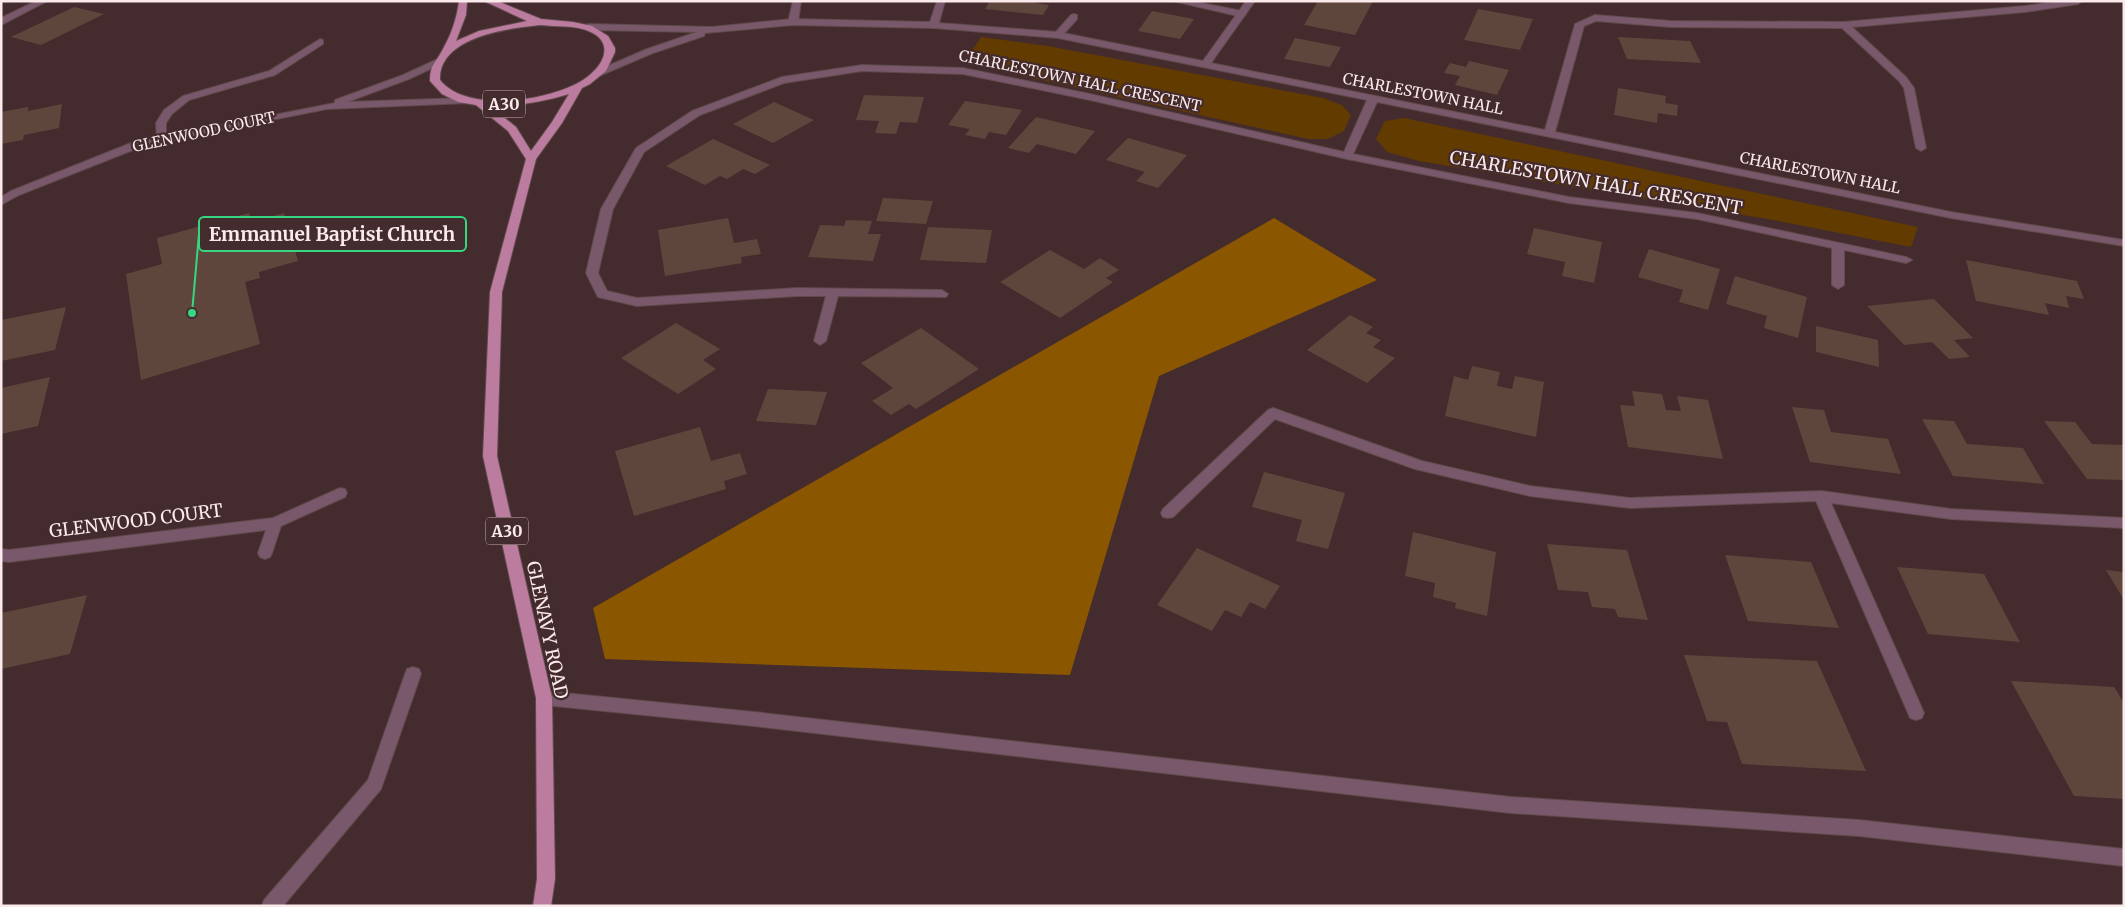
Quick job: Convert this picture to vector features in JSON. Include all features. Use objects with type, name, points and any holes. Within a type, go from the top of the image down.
[{"type":"main road","name":"A30","points":[[463,1],[462,15],[443,57],[436,67],[434,81],[445,92],[464,101],[490,104],[521,103],[552,96],[578,86],[599,73]]},
{"type":"main road","points":[[488,1],[541,22]]},
{"type":"main road","points":[[443,57],[463,41],[486,31],[513,24],[566,22],[588,27],[603,36],[611,47],[609,60],[599,73]]},
{"type":"main road","name":"GLENAVY ROAD","points":[[542,906],[546,879],[544,698],[490,456],[496,292],[531,159],[557,123],[578,86]]},
{"type":"main road","name":"A30","points":[[479,102],[512,129],[531,159]]},
{"type":"street","points":[[1,22],[43,1]]},
{"type":"street","points":[[793,22],[797,1]]},
{"type":"street","points":[[934,25],[941,1]]},
{"type":"street","points":[[1177,1],[1242,14]]},
{"type":"street","points":[[1205,65],[1251,1]]},
{"type":"street","points":[[1549,135],[1580,24],[1594,18],[1671,24],[1844,26],[2025,9],[2078,1]]},
{"type":"street","points":[[1058,36],[1074,17]]},
{"type":"street","name":"CHARLESTOWN HALL","points":[[588,27],[712,30],[793,22],[934,25],[1058,36],[1951,215],[2124,243]]},
{"type":"street","points":[[1844,26],[1903,78],[1909,88],[1921,148]]},
{"type":"street","name":"CHARLESTOWN HALL","points":[[599,73],[650,51],[712,30]]},
{"type":"street","points":[[162,139],[161,123],[172,108],[186,98],[272,73],[320,42]]},
{"type":"street","name":"GLENWOOD COURT","points":[[327,106],[406,76],[443,57]]},
{"type":"street","name":"CHARLESTOWN HALL CRESCENT","points":[[942,294],[796,292],[637,302],[602,294],[592,273],[607,209],[640,150],[696,113],[782,80],[862,68],[963,71],[1090,97],[1347,156],[1569,200],[1697,216],[1906,260]]},
{"type":"street","points":[[1347,156],[1373,99]]},
{"type":"street","name":"GLENWOOD COURT","points":[[1,202],[15,193],[135,145],[162,139],[327,106],[464,101]]},
{"type":"street","points":[[1838,246],[1838,285]]},
{"type":"street","points":[[820,341],[833,292]]},
{"type":"street","points":[[1168,513],[1273,413],[1420,465],[1530,491],[1630,503],[1821,496],[1951,514],[2124,523]]},
{"type":"street","name":"GLENWOOD COURT","points":[[1,556],[274,523],[340,493]]},
{"type":"street","points":[[1821,496],[1916,712]]},
{"type":"street","points":[[264,553],[274,523]]},
{"type":"street","points":[[271,906],[375,784],[413,674]]},
{"type":"street","points":[[544,698],[754,719],[1511,804],[1858,828],[2124,858]]},
{"type":"shaded area","points":[[981,37],[1048,46],[1323,98],[1342,105],[1351,115],[1344,131],[1328,139],[1308,139],[964,63]]},
{"type":"shaded area","points":[[1404,118],[1918,227],[1911,247],[1773,220],[1419,161],[1387,152],[1376,139],[1385,121]]},
{"type":"shaded area","points":[[1274,218],[1377,280],[1159,376],[1070,675],[605,659],[593,608]]},
{"type":"building","points":[[990,1],[1037,1],[1036,3],[1049,5],[1043,15],[985,9]]},
{"type":"building","points":[[1318,1],[1373,1],[1355,35],[1304,25]]},
{"type":"building","points":[[74,7],[104,14],[41,45],[11,37]]},
{"type":"building","points":[[1478,9],[1533,19],[1520,50],[1464,40]]},
{"type":"building","points":[[1152,11],[1194,19],[1180,39],[1138,31]]},
{"type":"building","points":[[1618,37],[1690,41],[1701,63],[1627,59]]},
{"type":"building","points":[[1295,38],[1341,47],[1330,67],[1284,59]]},
{"type":"building","points":[[1469,61],[1509,70],[1497,95],[1455,85],[1460,76],[1444,73],[1450,63],[1466,67]]},
{"type":"building","points":[[1618,88],[1666,96],[1665,103],[1678,105],[1677,116],[1658,113],[1657,123],[1614,115]]},
{"type":"building","points":[[864,95],[924,97],[917,123],[900,122],[896,134],[875,133],[879,121],[856,120]]},
{"type":"building","points":[[965,101],[1022,110],[1006,135],[989,132],[985,139],[965,135],[970,129],[948,125]]},
{"type":"building","points":[[774,102],[814,120],[773,143],[733,124]]},
{"type":"building","points":[[62,104],[59,128],[24,135],[23,140],[1,144],[1,112],[28,107],[28,111]]},
{"type":"building","points":[[1036,117],[1095,131],[1076,154],[1037,144],[1029,153],[1008,148]]},
{"type":"building","points":[[1128,138],[1187,155],[1158,188],[1136,181],[1145,172],[1106,160]]},
{"type":"building","points":[[713,139],[770,165],[755,174],[743,169],[727,179],[720,176],[705,185],[666,166]]},
{"type":"building","points":[[883,198],[933,201],[926,224],[876,221]]},
{"type":"building","points":[[249,213],[251,222],[284,213],[298,261],[259,272],[260,278],[245,282],[260,344],[141,380],[126,274],[162,264],[157,238]]},
{"type":"building","points":[[728,218],[734,243],[757,239],[761,254],[741,257],[742,263],[665,276],[658,230]]},
{"type":"building","points":[[846,220],[872,221],[868,234],[881,234],[873,261],[808,257],[820,225],[844,226]]},
{"type":"building","points":[[928,227],[992,230],[986,263],[920,260]]},
{"type":"building","points":[[1534,228],[1602,242],[1594,283],[1562,276],[1565,262],[1527,254]]},
{"type":"building","points":[[1649,249],[1720,269],[1708,310],[1679,302],[1683,290],[1638,277]]},
{"type":"building","points":[[1050,250],[1084,269],[1100,258],[1119,270],[1106,278],[1113,282],[1060,318],[1000,282]]},
{"type":"building","points":[[1966,260],[2077,281],[2084,299],[2066,296],[2069,308],[2045,303],[2049,315],[1976,301]]},
{"type":"building","points":[[1735,276],[1807,297],[1798,338],[1764,328],[1767,316],[1726,304]]},
{"type":"building","points":[[1934,299],[1973,338],[1954,340],[1970,357],[1949,359],[1932,342],[1904,345],[1867,306]]},
{"type":"building","points":[[66,307],[55,350],[1,361],[1,320]]},
{"type":"building","points":[[1350,315],[1373,327],[1366,333],[1381,340],[1373,347],[1395,358],[1367,383],[1307,350]]},
{"type":"building","points":[[676,323],[720,349],[703,360],[716,369],[678,394],[621,358]]},
{"type":"building","points":[[1816,326],[1878,340],[1879,367],[1816,352]]},
{"type":"building","points":[[921,328],[979,369],[916,409],[909,404],[891,415],[872,401],[893,388],[861,363]]},
{"type":"building","points":[[1472,366],[1500,372],[1497,386],[1512,389],[1515,376],[1544,382],[1536,437],[1445,416],[1454,376],[1468,380]]},
{"type":"building","points":[[50,377],[38,426],[1,434],[1,388]]},
{"type":"building","points":[[768,389],[827,392],[816,425],[756,421]]},
{"type":"building","points":[[1632,391],[1662,394],[1666,410],[1681,411],[1677,396],[1708,400],[1723,459],[1628,447],[1620,405],[1635,406]]},
{"type":"building","points":[[1792,407],[1824,410],[1831,432],[1888,439],[1901,474],[1810,462]]},
{"type":"building","points":[[1922,419],[1954,421],[1967,444],[2023,448],[2044,484],[1953,476]]},
{"type":"building","points":[[2044,421],[2075,422],[2092,444],[2124,445],[2124,480],[2087,479]]},
{"type":"building","points":[[700,427],[711,461],[740,453],[747,474],[724,481],[726,489],[634,516],[615,451]]},
{"type":"building","points":[[1264,472],[1345,493],[1328,549],[1296,541],[1302,520],[1252,507]]},
{"type":"building","points":[[1413,532],[1496,552],[1487,616],[1455,608],[1456,603],[1433,597],[1435,583],[1405,576]]},
{"type":"building","points":[[1547,544],[1627,550],[1648,620],[1618,617],[1615,609],[1592,607],[1588,592],[1558,590]]},
{"type":"building","points":[[1197,548],[1280,586],[1265,609],[1250,602],[1241,617],[1225,610],[1212,631],[1157,605]]},
{"type":"building","points":[[1725,555],[1811,562],[1839,628],[1748,621]]},
{"type":"building","points":[[1897,567],[1984,574],[2020,642],[1928,634]]},
{"type":"building","points":[[2106,570],[2124,572],[2124,600]]},
{"type":"building","points":[[87,595],[70,654],[1,669],[1,613]]},
{"type":"building","points":[[1684,655],[1817,661],[1866,771],[1742,764],[1727,722],[1707,721]]},
{"type":"building","points":[[2011,681],[2114,687],[2124,703],[2124,799],[2074,796]]},
{"type":"place","name":"Emmanuel Baptist Church","points":[[192,313]]}]
